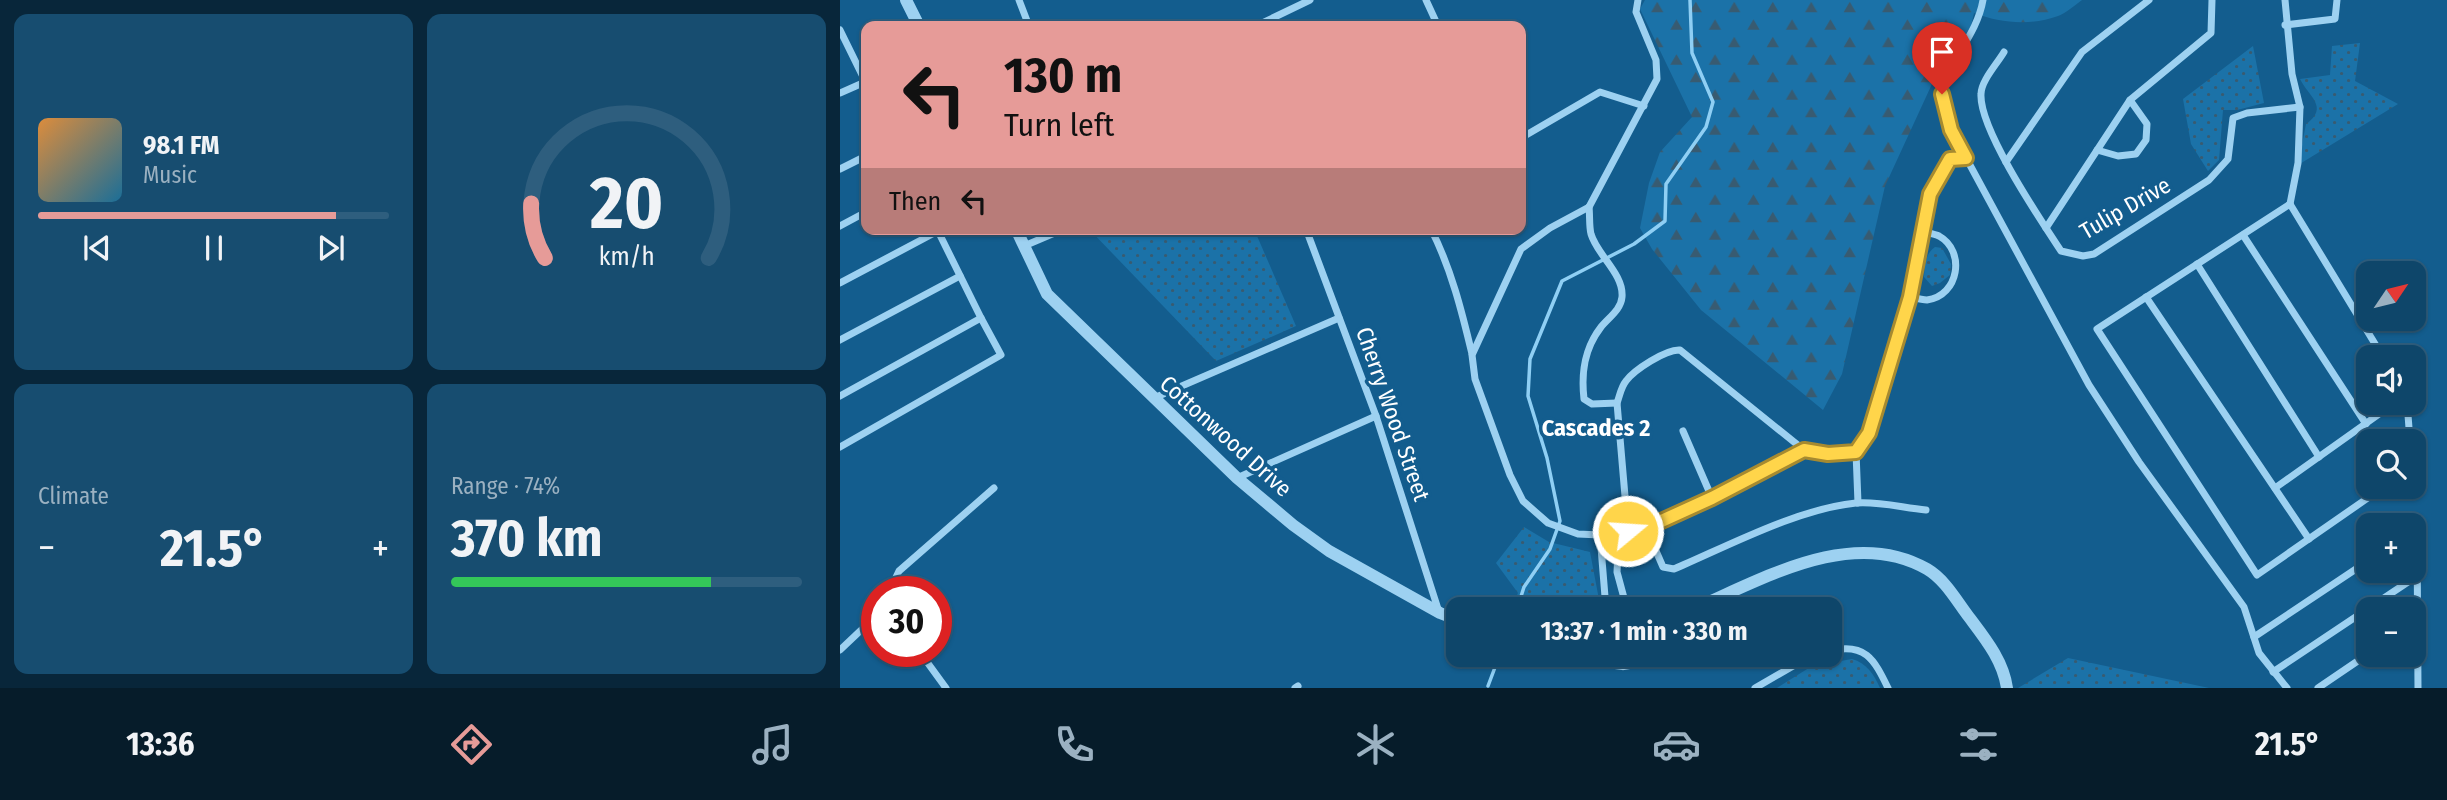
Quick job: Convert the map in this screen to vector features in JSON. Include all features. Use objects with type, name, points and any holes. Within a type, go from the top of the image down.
[{"type":"street","points":[[906,0],[916,21]]},
{"type":"street","points":[[1019,0],[1027,21]]},
{"type":"street","points":[[1266,21],[1310,0]]},
{"type":"street","points":[[1426,0],[1436,21]]},
{"type":"street","points":[[1617,403],[1592,404],[1584,399],[1581,378],[1585,357],[1599,330],[1620,305],[1622,296],[1621,286],[1591,235],[1589,207],[1657,79],[1656,60],[1636,12],[1638,0]]},
{"type":"street","points":[[1983,0],[1975,29],[1947,77],[1942,94],[1951,130],[2089,385],[2139,462],[2244,607],[2259,653],[2287,688]]},
{"type":"street","points":[[2006,162],[2082,52],[2149,0]]},
{"type":"street","points":[[2046,228],[2130,100],[2211,33],[2212,0]]},
{"type":"street","points":[[2285,0],[2291,75],[2300,107],[2298,163],[2291,204],[2376,345]]},
{"type":"street","points":[[2286,25],[2335,19],[2337,0]]},
{"type":"street","points":[[840,30],[842,40],[861,74]]},
{"type":"street","name":"Tulip Drive","points":[[2004,52],[1980,91],[1981,112],[2006,162],[2061,251],[2083,256],[2094,254],[2210,180],[2228,159],[2233,118],[2247,113],[2300,107]]},
{"type":"street","points":[[840,93],[861,85]]},
{"type":"street","points":[[1526,135],[1600,92],[1644,106]]},
{"type":"street","points":[[2097,150],[2118,156],[2136,154],[2146,140],[2147,124],[2130,100]]},
{"type":"street","points":[[840,169],[861,158]]},
{"type":"street","points":[[1858,503],[1856,452],[1869,433],[1910,297],[1930,194],[1950,159],[1966,158]]},
{"type":"street","points":[[2291,204],[2097,329],[2257,575],[2366,499]]},
{"type":"street","points":[[1472,355],[1521,249],[1550,228],[1589,207]]},
{"type":"street","points":[[840,226],[861,215]]},
{"type":"street","points":[[1910,297],[1927,300],[1943,293],[1954,280],[1957,264],[1951,248],[1939,236],[1923,232]]},
{"type":"street","points":[[840,282],[929,235]]},
{"type":"street","points":[[840,447],[1001,355],[940,235]]},
{"type":"street","name":"Cottonwood Drive","points":[[1019,235],[1046,294],[1237,478],[1329,551],[1446,615]]},
{"type":"street","points":[[1024,246],[1050,235]]},
{"type":"street","name":"Cherry Wood Street","points":[[1308,235],[1376,416],[1440,613]]},
{"type":"street","points":[[1434,235],[1463,316],[1475,379],[1510,475],[1523,500],[1548,523],[1578,534],[1600,535],[1646,528],[1712,498],[1804,450]]},
{"type":"street","points":[[2243,235],[2366,424]]},
{"type":"street","points":[[2197,264],[2319,457]]},
{"type":"street","points":[[840,340],[960,276]]},
{"type":"street","points":[[2146,297],[2309,539]]},
{"type":"street","points":[[840,396],[981,318]]},
{"type":"street","points":[[1153,398],[1339,318]]},
{"type":"street","points":[[1623,597],[1617,572],[1624,532],[1617,403],[1624,383],[1632,374],[1671,349],[1680,350],[1804,450],[1828,454],[1856,452]]},
{"type":"street","points":[[2275,488],[2378,415]]},
{"type":"street","points":[[1237,478],[1376,416]]},
{"type":"street","points":[[1683,431],[1712,498]]},
{"type":"street","points":[[897,576],[993,488]]},
{"type":"street","points":[[1646,528],[1663,567],[1674,569],[1791,520],[1825,509],[1858,503],[1926,510]]},
{"type":"street","points":[[1600,535],[1605,597]]},
{"type":"street","points":[[1721,597],[1810,559],[1843,553],[1905,559],[1929,570],[1946,585],[1994,652],[2007,688]]},
{"type":"street","points":[[2254,637],[2356,569]]},
{"type":"street","points":[[2273,672],[2406,583]]},
{"type":"street","points":[[840,650],[861,630]]},
{"type":"street","points":[[1842,650],[1853,649],[1867,653],[1879,668],[1888,688]]},
{"type":"street","points":[[2318,688],[2356,662]]},
{"type":"street","points":[[931,667],[946,688]]},
{"type":"street","points":[[1755,688],[1791,667]]},
{"type":"street","points":[[2417,667],[2417,688]]},
{"type":"green space","points":[[1645,0],[2082,0],[2061,15],[2037,21],[2005,21],[1974,13],[1970,30],[1937,73],[1885,186],[1842,374],[1823,410],[1701,310],[1652,249],[1640,228],[1649,183],[1660,152],[1692,117],[1640,9]]},
{"type":"green space","points":[[2360,43],[2355,81],[2398,104],[2298,165],[2306,124],[2313,118],[2317,107],[2300,79],[2330,75],[2332,46]]},
{"type":"green space","points":[[2253,46],[2264,103],[2237,110],[2223,110],[2219,160],[2208,171],[2191,144],[2183,99]]},
{"type":"green space","points":[[1095,235],[1257,235],[1296,326],[1216,361]]},
{"type":"green space","points":[[1935,247],[1942,248],[1951,264],[1950,275],[1932,286],[1924,277],[1925,264],[1927,256]]},
{"type":"green space","points":[[1524,527],[1549,542],[1590,552],[1598,597],[1516,597],[1518,593],[1496,563]]},
{"type":"green space","points":[[2068,658],[2209,688],[2018,688]]},
{"type":"green space","points":[[1852,659],[1861,663],[1869,670],[1880,688],[1777,688],[1810,667],[1842,667],[1842,661]]},
{"type":"waterway","points":[[1521,597],[1524,587],[1550,549],[1560,521],[1547,458],[1528,396],[1530,359],[1562,281],[1634,244],[1665,221],[1666,184],[1706,127],[1713,102],[1692,53],[1690,0]]},
{"type":"waterway","points":[[1488,686],[1495,667]]},
{"type":"district","name":"Cascades 2","points":[[1596,428]]},
{"type":"route","points":[[1628,531],[1646,528],[1712,498],[1804,450],[1828,454],[1856,452],[1869,433],[1910,297],[1930,194],[1950,159],[1966,158],[1951,130],[1942,94]]}]
